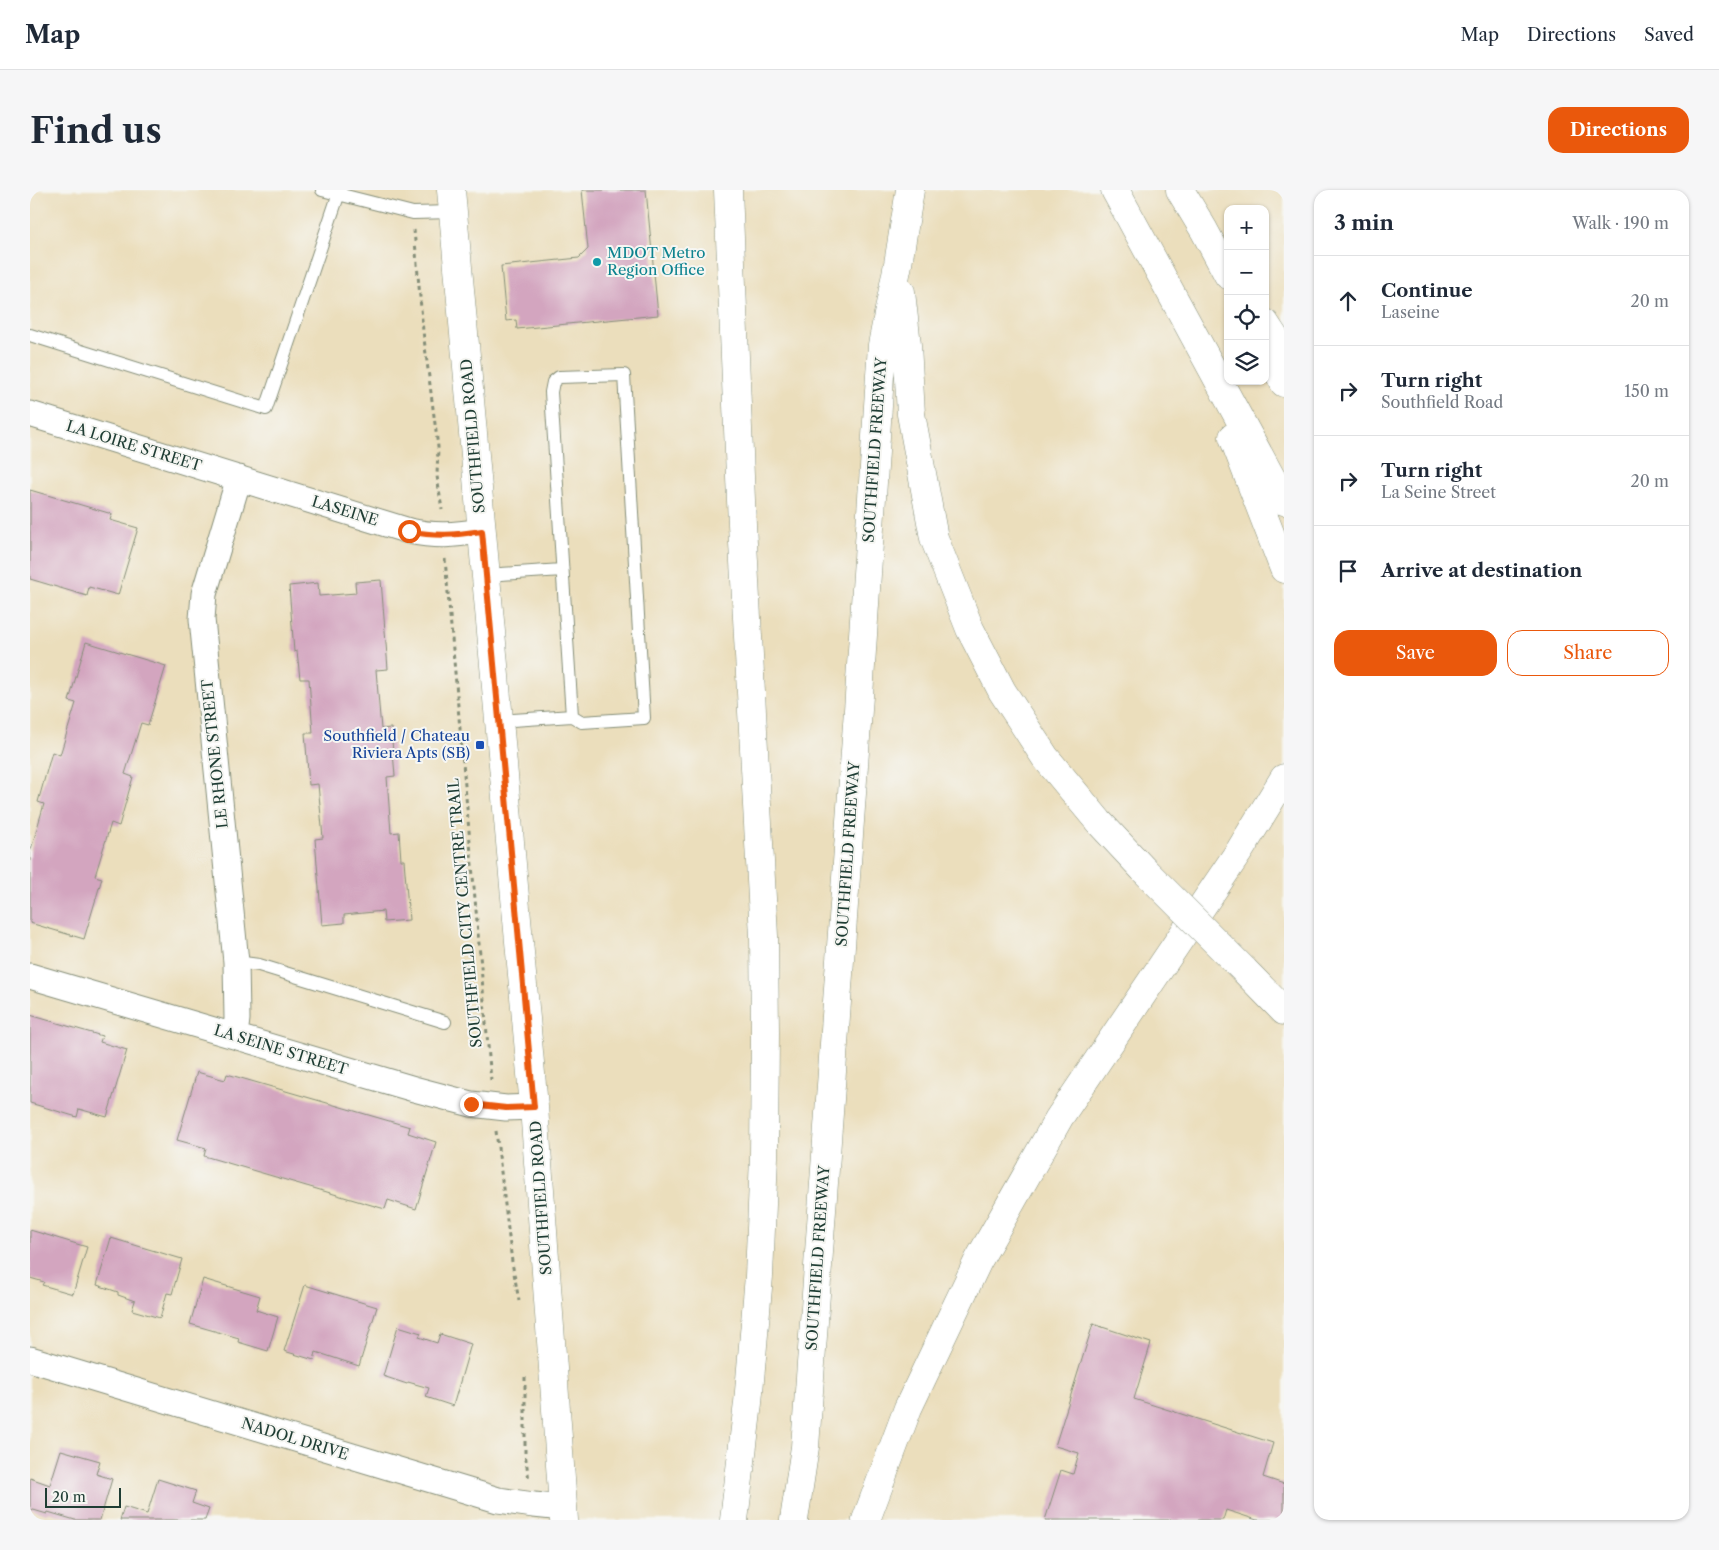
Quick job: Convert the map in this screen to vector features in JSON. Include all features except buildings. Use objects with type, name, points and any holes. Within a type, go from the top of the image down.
[{"type":"main road","points":[[728,190],[742,524],[764,936],[765,1032],[764,1156],[759,1276],[748,1403],[734,1520]]},
{"type":"main road","name":"SOUTHFIELD FREEWAY","points":[[794,1520],[806,1427],[858,716],[882,345],[910,190]]},
{"type":"main road","points":[[1115,190],[1284,500]]},
{"type":"main road","points":[[1180,190],[1224,260]]},
{"type":"main road","name":"SOUTHFIELD ROAD","points":[[452,201],[534,1107],[563,1514]]},
{"type":"main road","points":[[1204,230],[1224,268]]},
{"type":"main road","points":[[898,264],[907,345],[911,414],[934,538],[970,629],[1002,691],[1045,757],[1099,822],[1284,1011]]},
{"type":"main road","points":[[1190,326],[1284,569]]},
{"type":"main road","points":[[1269,329],[1284,352]]},
{"type":"main road","points":[[1269,355],[1284,383]]},
{"type":"main road","points":[[866,1520],[908,1408],[978,1261],[1059,1118],[1240,850],[1284,778]]},
{"type":"street","name":"LA LOIRE STREET","points":[[30,414],[239,478]]},
{"type":"street","name":"LASEINE","points":[[239,478],[409,531],[444,536],[482,531]]},
{"type":"street","name":"LE RHONE STREET","points":[[236,1036],[236,962],[202,619],[204,594],[239,478]]},
{"type":"street","name":"LA SEINE STREET","points":[[30,976],[471,1104],[506,1108],[534,1107]]},
{"type":"street","name":"NADOL DRIVE","points":[[30,1359],[498,1500],[534,1506],[563,1514]]},
{"type":"lane","points":[[322,190],[339,192],[413,213],[452,201]]},
{"type":"lane","points":[[30,334],[266,409],[339,192]]},
{"type":"lane","points":[[499,721],[572,716],[582,722],[644,718],[624,375],[560,377],[553,382],[551,392],[572,716]]},
{"type":"lane","points":[[485,575],[562,570]]},
{"type":"lane","points":[[236,962],[259,966],[445,1022]]},
{"type":"path","points":[[414,227],[423,331],[438,447],[437,476],[441,504]]},
{"type":"path","name":"SOUTHFIELD CITY CENTRE TRAIL","points":[[445,566],[491,1079]]},
{"type":"path","points":[[496,1129],[512,1262],[520,1308]]},
{"type":"path","points":[[525,1368],[525,1453],[528,1477]]},
{"type":"place","name":"MDOT Metro Region Office","points":[[597,262]]},
{"type":"place","name":"Southfield / Chateau Riviera Apts (SB)","points":[[480,745]]},
{"type":"route","points":[[409,531],[444,536],[482,531],[534,1107],[506,1108],[471,1104]]}]
